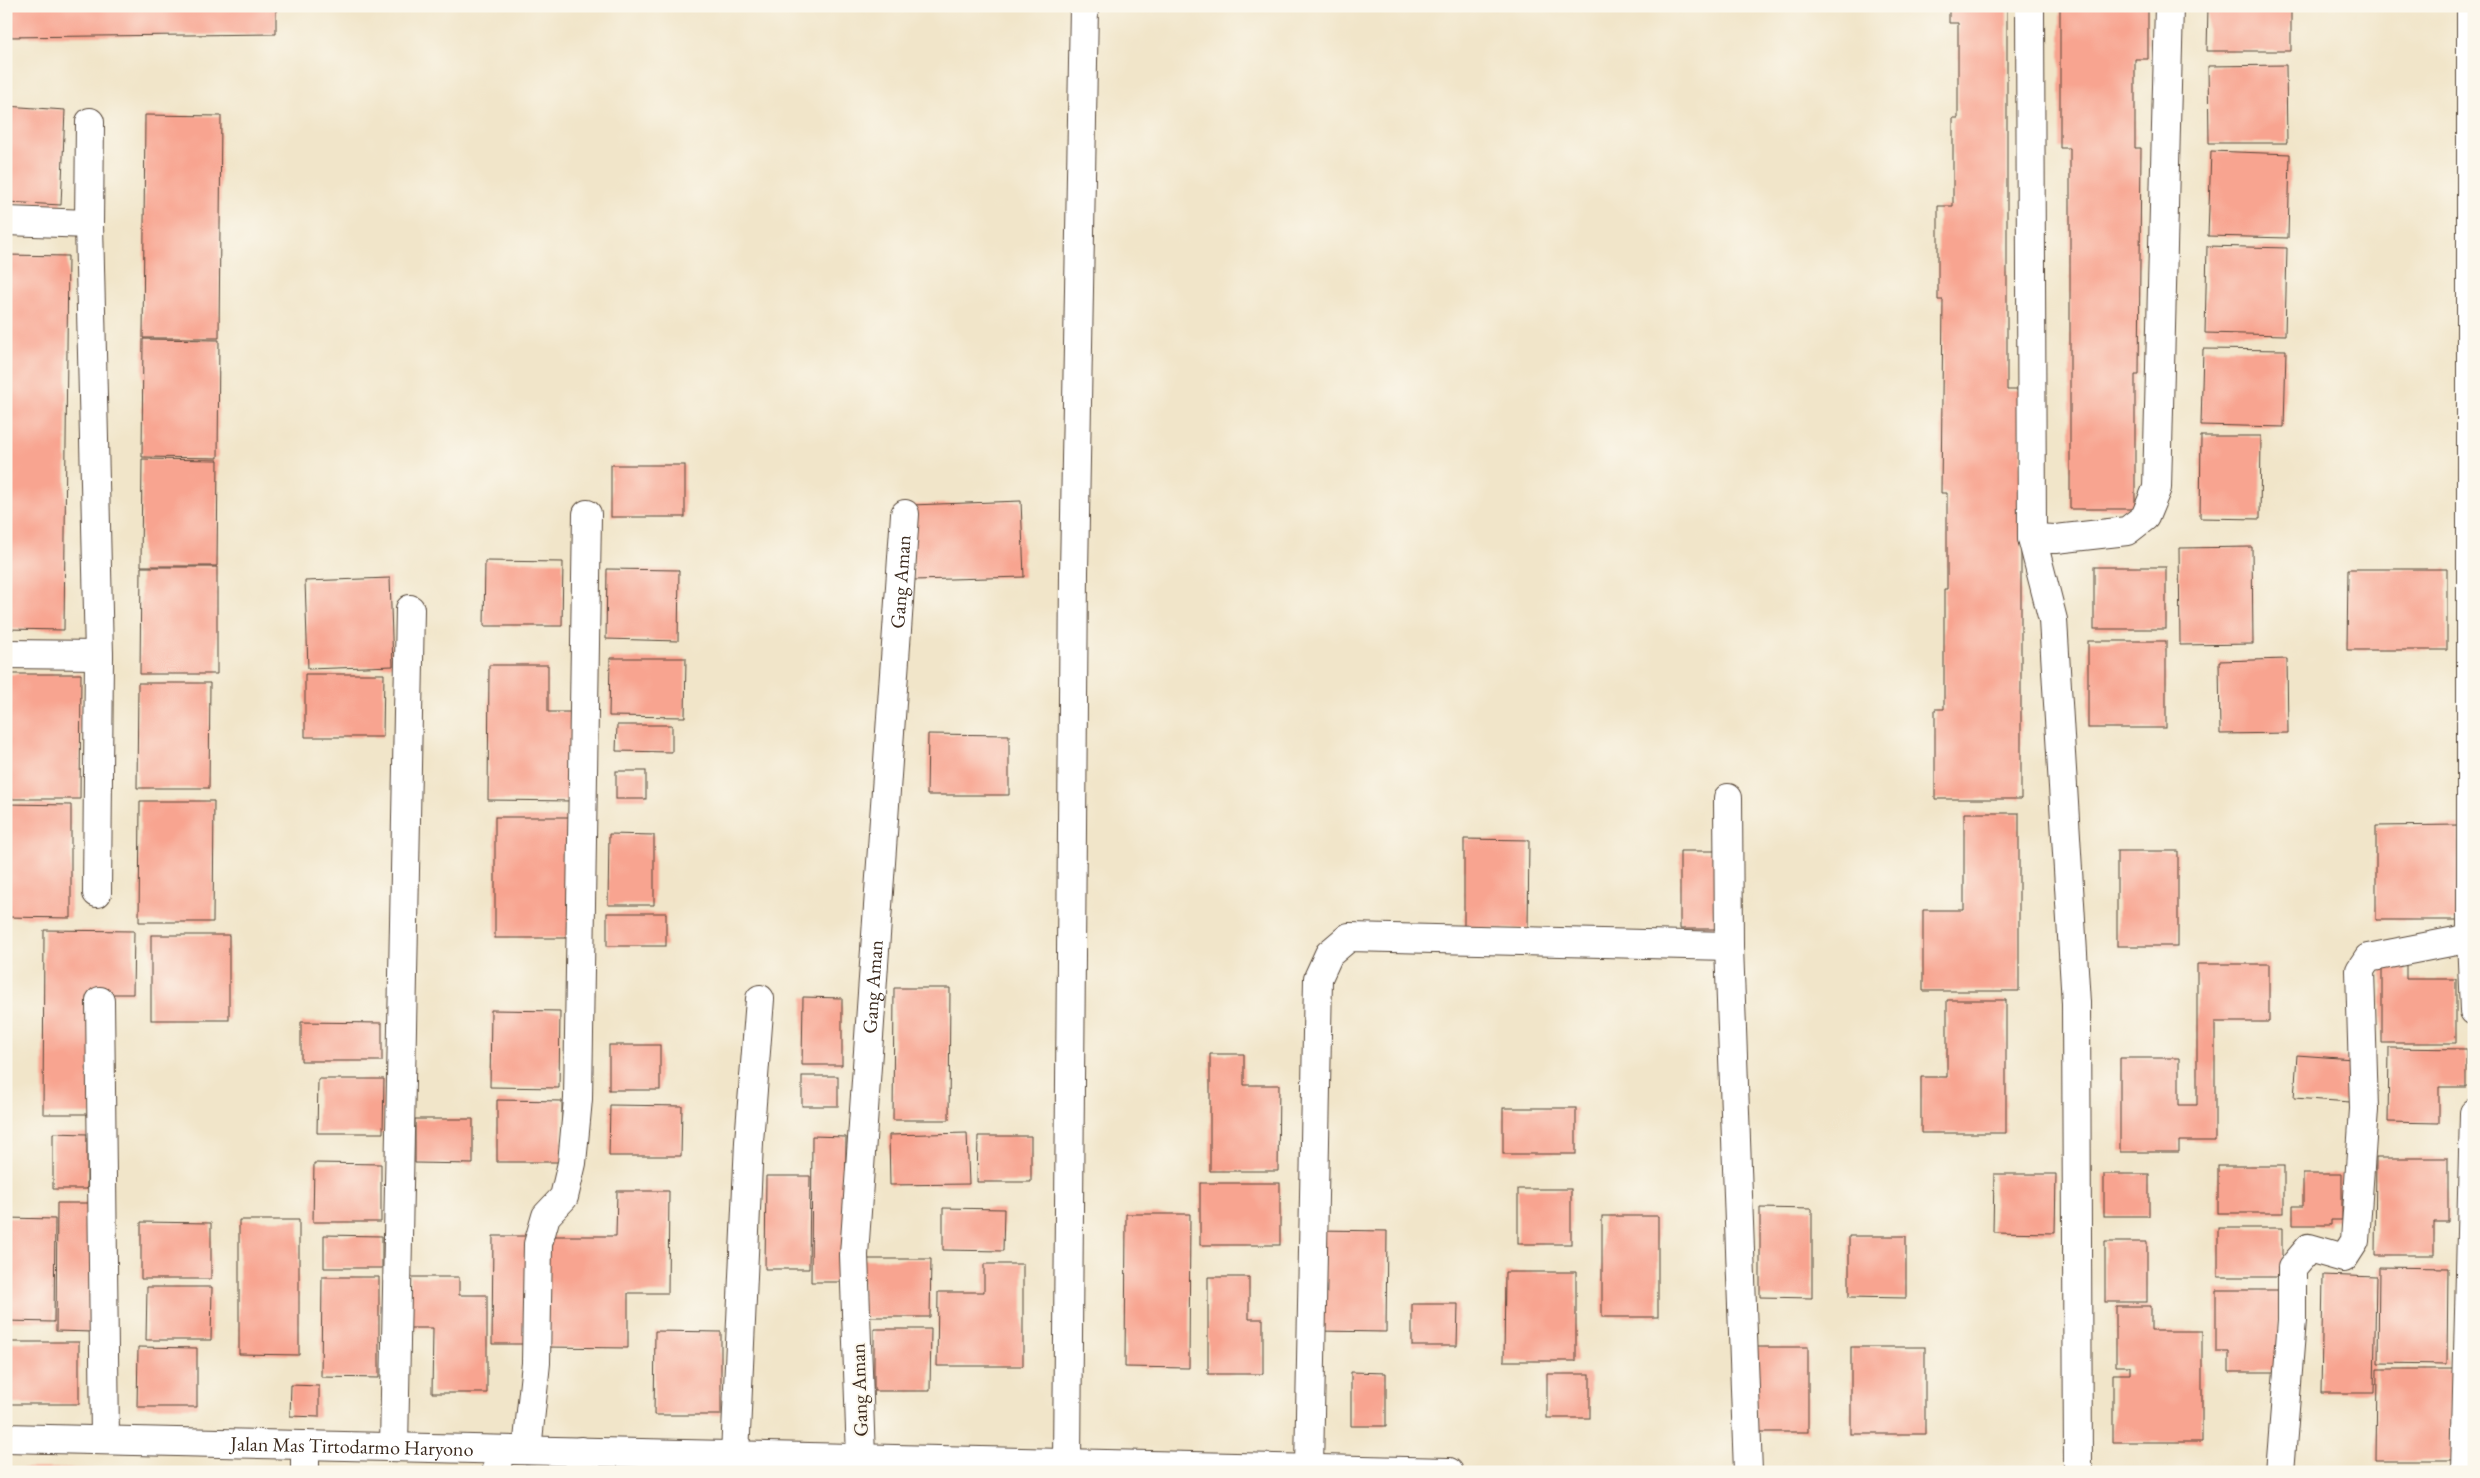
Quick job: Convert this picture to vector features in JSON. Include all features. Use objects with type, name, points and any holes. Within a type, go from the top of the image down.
[{"type":"street","points":[[1067,1463],[1074,573],[1084,6]]},
{"type":"street","points":[[2030,6],[2032,538],[2053,620],[2076,1003],[2078,1472]]},
{"type":"street","points":[[2032,538],[2056,539],[2127,531],[2145,517],[2157,488],[2169,6]]},
{"type":"street","points":[[2471,6],[2471,938],[2474,1011]]},
{"type":"street","points":[[90,122],[89,224],[99,655],[97,893]]},
{"type":"street","points":[[6,221],[89,224]]},
{"type":"street","points":[[527,1450],[536,1364],[538,1244],[546,1216],[564,1197],[572,1162],[578,1099],[586,514]]},
{"type":"street","name":"Gang Aman","points":[[861,1458],[854,1255],[905,514]]},
{"type":"street","points":[[394,1447],[410,609]]},
{"type":"street","points":[[6,654],[99,655]]},
{"type":"street","points":[[1728,798],[1729,946],[1748,1472]]},
{"type":"street","points":[[1309,1469],[1318,978],[1329,954],[1349,937],[1729,946]]},
{"type":"street","points":[[2280,1472],[2292,1320],[2292,1268],[2309,1248],[2344,1258],[2355,1241],[2364,1109],[2360,970],[2368,958],[2471,938]]},
{"type":"street","points":[[735,1455],[749,1142],[760,999]]},
{"type":"street","points":[[100,1001],[105,1440]]},
{"type":"street","points":[[2465,1472],[2474,1113]]},
{"type":"street","name":"Jalan Mas Tirtodarmo Haryono","points":[[6,1438],[394,1447],[497,1461],[527,1450],[580,1461],[735,1455],[861,1458],[1002,1467],[1067,1463],[1449,1472]]},
{"type":"street","points":[[305,1445],[305,1472]]},
{"type":"building","points":[[6,6],[276,6],[276,34],[6,37]]},
{"type":"building","points":[[1949,6],[2007,6],[2007,390],[2021,390],[2021,799],[1935,799],[1935,709],[1944,709],[1944,589],[1947,589],[1947,493],[1941,493],[1943,300],[1938,300],[1938,206],[1953,206],[1953,118],[1958,118],[1958,23],[1949,23]]},
{"type":"building","points":[[2060,6],[2148,6],[2148,59],[2135,59],[2135,148],[2141,148],[2139,375],[2135,375],[2135,509],[2070,509],[2070,148],[2060,148]]},
{"type":"building","points":[[2208,6],[2291,6],[2291,51],[2207,51]]},
{"type":"building","points":[[2286,65],[2287,143],[2209,143],[2208,66]]},
{"type":"building","points":[[6,106],[65,110],[61,205],[6,202]]},
{"type":"building","points":[[145,115],[221,116],[219,338],[143,338]]},
{"type":"building","points":[[2211,151],[2290,154],[2288,238],[2208,236]]},
{"type":"building","points":[[2207,246],[2287,248],[2285,335],[2205,333]]},
{"type":"building","points":[[6,255],[68,256],[64,630],[6,629]]},
{"type":"building","points":[[143,339],[219,340],[218,458],[142,457]]},
{"type":"building","points":[[2203,349],[2286,350],[2284,427],[2201,425]]},
{"type":"building","points":[[2201,436],[2261,436],[2260,519],[2200,518]]},
{"type":"building","points":[[142,459],[218,460],[217,566],[141,566]]},
{"type":"building","points":[[611,465],[685,465],[685,517],[611,517]]},
{"type":"building","points":[[1021,501],[1024,577],[914,580],[911,505]]},
{"type":"building","points":[[2252,547],[2253,644],[2180,645],[2179,548]]},
{"type":"building","points":[[485,561],[563,562],[562,626],[484,626]]},
{"type":"building","points":[[141,567],[217,567],[217,674],[140,674]]},
{"type":"building","points":[[2094,567],[2166,567],[2166,629],[2094,629]]},
{"type":"building","points":[[607,569],[679,570],[678,641],[606,639]]},
{"type":"building","points":[[2348,569],[2447,569],[2447,650],[2347,650]]},
{"type":"building","points":[[390,578],[393,666],[308,669],[305,581]]},
{"type":"building","points":[[2088,641],[2166,641],[2166,728],[2088,728]]},
{"type":"building","points":[[610,658],[686,658],[685,717],[609,716]]},
{"type":"building","points":[[2287,659],[2288,733],[2220,734],[2219,661]]},
{"type":"building","points":[[489,665],[548,665],[548,712],[573,712],[573,801],[488,800]]},
{"type":"building","points":[[6,674],[81,674],[80,799],[6,799]]},
{"type":"building","points":[[305,674],[384,674],[383,737],[305,737]]},
{"type":"building","points":[[138,683],[210,683],[209,788],[137,788]]},
{"type":"building","points":[[617,725],[672,725],[672,752],[616,751]]},
{"type":"building","points":[[928,734],[1009,735],[1009,795],[927,795]]},
{"type":"building","points":[[616,771],[646,771],[646,799],[616,799]]},
{"type":"building","points":[[140,801],[214,801],[213,922],[139,922]]},
{"type":"building","points":[[6,804],[71,805],[71,918],[6,917]]},
{"type":"building","points":[[1964,813],[2019,813],[2019,991],[1923,991],[1923,910],[1964,910]]},
{"type":"building","points":[[495,817],[575,817],[575,938],[495,938]]},
{"type":"building","points":[[2459,825],[2459,920],[2376,920],[2376,826]]},
{"type":"building","points":[[609,834],[654,835],[654,905],[608,905]]},
{"type":"building","points":[[1464,839],[1529,840],[1528,929],[1464,929]]},
{"type":"building","points":[[1680,851],[1717,851],[1716,929],[1680,929]]},
{"type":"building","points":[[2117,851],[2178,851],[2178,946],[2117,946]]},
{"type":"building","points":[[607,913],[666,913],[666,946],[607,946]]},
{"type":"building","points":[[44,930],[134,931],[133,994],[92,994],[92,1114],[43,1114]]},
{"type":"building","points":[[151,935],[229,935],[229,1020],[151,1020]]},
{"type":"building","points":[[2382,963],[2406,963],[2406,979],[2456,979],[2456,1043],[2382,1043]]},
{"type":"building","points":[[2197,964],[2269,964],[2269,1022],[2215,1022],[2215,1141],[2179,1141],[2179,1152],[2120,1152],[2120,1058],[2179,1058],[2179,1105],[2197,1105]]},
{"type":"building","points":[[894,988],[950,988],[949,1120],[893,1120]]},
{"type":"building","points":[[803,997],[842,998],[842,1065],[802,1065]]},
{"type":"building","points":[[1947,1000],[2006,1000],[2006,1133],[1921,1133],[1921,1077],[1947,1077]]},
{"type":"building","points":[[491,1010],[560,1011],[559,1088],[490,1087]]},
{"type":"building","points":[[301,1022],[382,1023],[382,1061],[301,1061]]},
{"type":"building","points":[[609,1045],[660,1045],[660,1090],[609,1090]]},
{"type":"building","points":[[2389,1048],[2466,1049],[2466,1087],[2439,1087],[2439,1123],[2388,1122]]},
{"type":"building","points":[[1210,1054],[1244,1054],[1244,1085],[1279,1085],[1278,1171],[1210,1171]]},
{"type":"building","points":[[2297,1055],[2353,1059],[2350,1102],[2294,1098]]},
{"type":"building","points":[[802,1076],[838,1076],[838,1106],[802,1106]]},
{"type":"building","points":[[318,1079],[384,1079],[383,1133],[317,1133]]},
{"type":"building","points":[[497,1100],[562,1101],[562,1162],[497,1162]]},
{"type":"building","points":[[610,1105],[682,1106],[681,1156],[609,1156]]},
{"type":"building","points":[[1503,1108],[1576,1108],[1576,1154],[1503,1154]]},
{"type":"building","points":[[415,1119],[473,1119],[473,1164],[415,1163]]},
{"type":"building","points":[[53,1133],[87,1134],[87,1189],[53,1189]]},
{"type":"building","points":[[967,1133],[969,1184],[890,1185],[889,1135]]},
{"type":"building","points":[[812,1136],[846,1137],[845,1282],[811,1282]]},
{"type":"building","points":[[978,1136],[1031,1136],[1031,1182],[977,1182]]},
{"type":"building","points":[[2376,1158],[2448,1158],[2448,1222],[2434,1222],[2434,1255],[2375,1255]]},
{"type":"building","points":[[314,1163],[381,1164],[381,1222],[313,1222]]},
{"type":"building","points":[[2218,1166],[2284,1166],[2284,1213],[2218,1213]]},
{"type":"building","points":[[1994,1174],[2056,1174],[2055,1233],[1993,1232]]},
{"type":"building","points":[[2104,1174],[2149,1174],[2149,1216],[2104,1216]]},
{"type":"building","points":[[2303,1174],[2342,1174],[2342,1220],[2331,1220],[2331,1225],[2293,1225],[2293,1206],[2303,1206]]},
{"type":"building","points":[[766,1176],[810,1176],[809,1269],[765,1269]]},
{"type":"building","points":[[1200,1183],[1280,1183],[1280,1245],[1200,1245]]},
{"type":"building","points":[[1518,1189],[1571,1189],[1571,1244],[1518,1244]]},
{"type":"building","points":[[617,1191],[669,1191],[668,1293],[628,1293],[628,1348],[545,1347],[545,1236],[616,1236]]},
{"type":"building","points":[[57,1203],[94,1203],[93,1332],[56,1331]]},
{"type":"building","points":[[943,1208],[1004,1209],[1003,1251],[943,1250]]},
{"type":"building","points":[[1760,1208],[1812,1209],[1812,1298],[1760,1297]]},
{"type":"building","points":[[1126,1214],[1190,1214],[1189,1368],[1125,1367]]},
{"type":"building","points":[[1602,1216],[1658,1216],[1658,1317],[1602,1317]]},
{"type":"building","points":[[6,1218],[55,1219],[54,1322],[6,1321]]},
{"type":"building","points":[[239,1220],[299,1220],[299,1355],[239,1354]]},
{"type":"building","points":[[141,1222],[211,1223],[211,1279],[141,1279]]},
{"type":"building","points":[[2218,1228],[2282,1228],[2282,1277],[2218,1277]]},
{"type":"building","points":[[1317,1230],[1387,1231],[1386,1332],[1317,1331]]},
{"type":"building","points":[[324,1235],[382,1236],[382,1268],[324,1268]]},
{"type":"building","points":[[493,1236],[532,1236],[531,1344],[492,1344]]},
{"type":"building","points":[[1849,1236],[1906,1236],[1906,1298],[1849,1297]]},
{"type":"building","points":[[2105,1242],[2147,1242],[2147,1302],[2105,1302]]},
{"type":"building","points":[[862,1259],[931,1259],[930,1317],[862,1317]]},
{"type":"building","points":[[984,1264],[1023,1264],[1023,1366],[937,1366],[938,1292],[984,1292]]},
{"type":"building","points":[[2379,1267],[2448,1268],[2447,1364],[2378,1363]]},
{"type":"building","points":[[1505,1272],[1576,1272],[1576,1361],[1504,1361]]},
{"type":"building","points":[[2323,1275],[2376,1277],[2374,1393],[2321,1393]]},
{"type":"building","points":[[322,1277],[379,1277],[379,1378],[321,1377]]},
{"type":"building","points":[[410,1277],[459,1277],[459,1295],[487,1295],[487,1393],[432,1393],[433,1328],[409,1328]]},
{"type":"building","points":[[1208,1277],[1249,1277],[1249,1319],[1263,1319],[1263,1374],[1208,1374]]},
{"type":"building","points":[[147,1287],[212,1287],[211,1340],[146,1340]]},
{"type":"building","points":[[2216,1290],[2280,1290],[2280,1372],[2229,1372],[2229,1352],[2216,1352]]},
{"type":"building","points":[[1412,1304],[1458,1304],[1457,1346],[1412,1346]]},
{"type":"building","points":[[2116,1306],[2151,1306],[2151,1331],[2202,1331],[2202,1442],[2113,1442],[2113,1374],[2130,1374],[2130,1366],[2116,1366]]},
{"type":"building","points":[[874,1329],[931,1329],[930,1391],[874,1391]]},
{"type":"building","points":[[655,1331],[721,1332],[721,1415],[654,1415]]},
{"type":"building","points":[[6,1342],[79,1342],[79,1404],[6,1404]]},
{"type":"building","points":[[138,1347],[197,1348],[197,1407],[137,1407]]},
{"type":"building","points":[[1756,1347],[1808,1347],[1808,1432],[1756,1432]]},
{"type":"building","points":[[1851,1347],[1925,1347],[1925,1434],[1851,1434]]},
{"type":"building","points":[[2377,1369],[2454,1369],[2454,1461],[2376,1461]]},
{"type":"building","points":[[1351,1372],[1386,1373],[1386,1426],[1351,1426]]},
{"type":"building","points":[[1547,1374],[1590,1374],[1590,1418],[1547,1418]]},
{"type":"building","points":[[291,1385],[319,1386],[319,1417],[290,1416]]},
{"type":"building","points":[[18,1468],[97,1469],[97,1472],[18,1472]]}]
